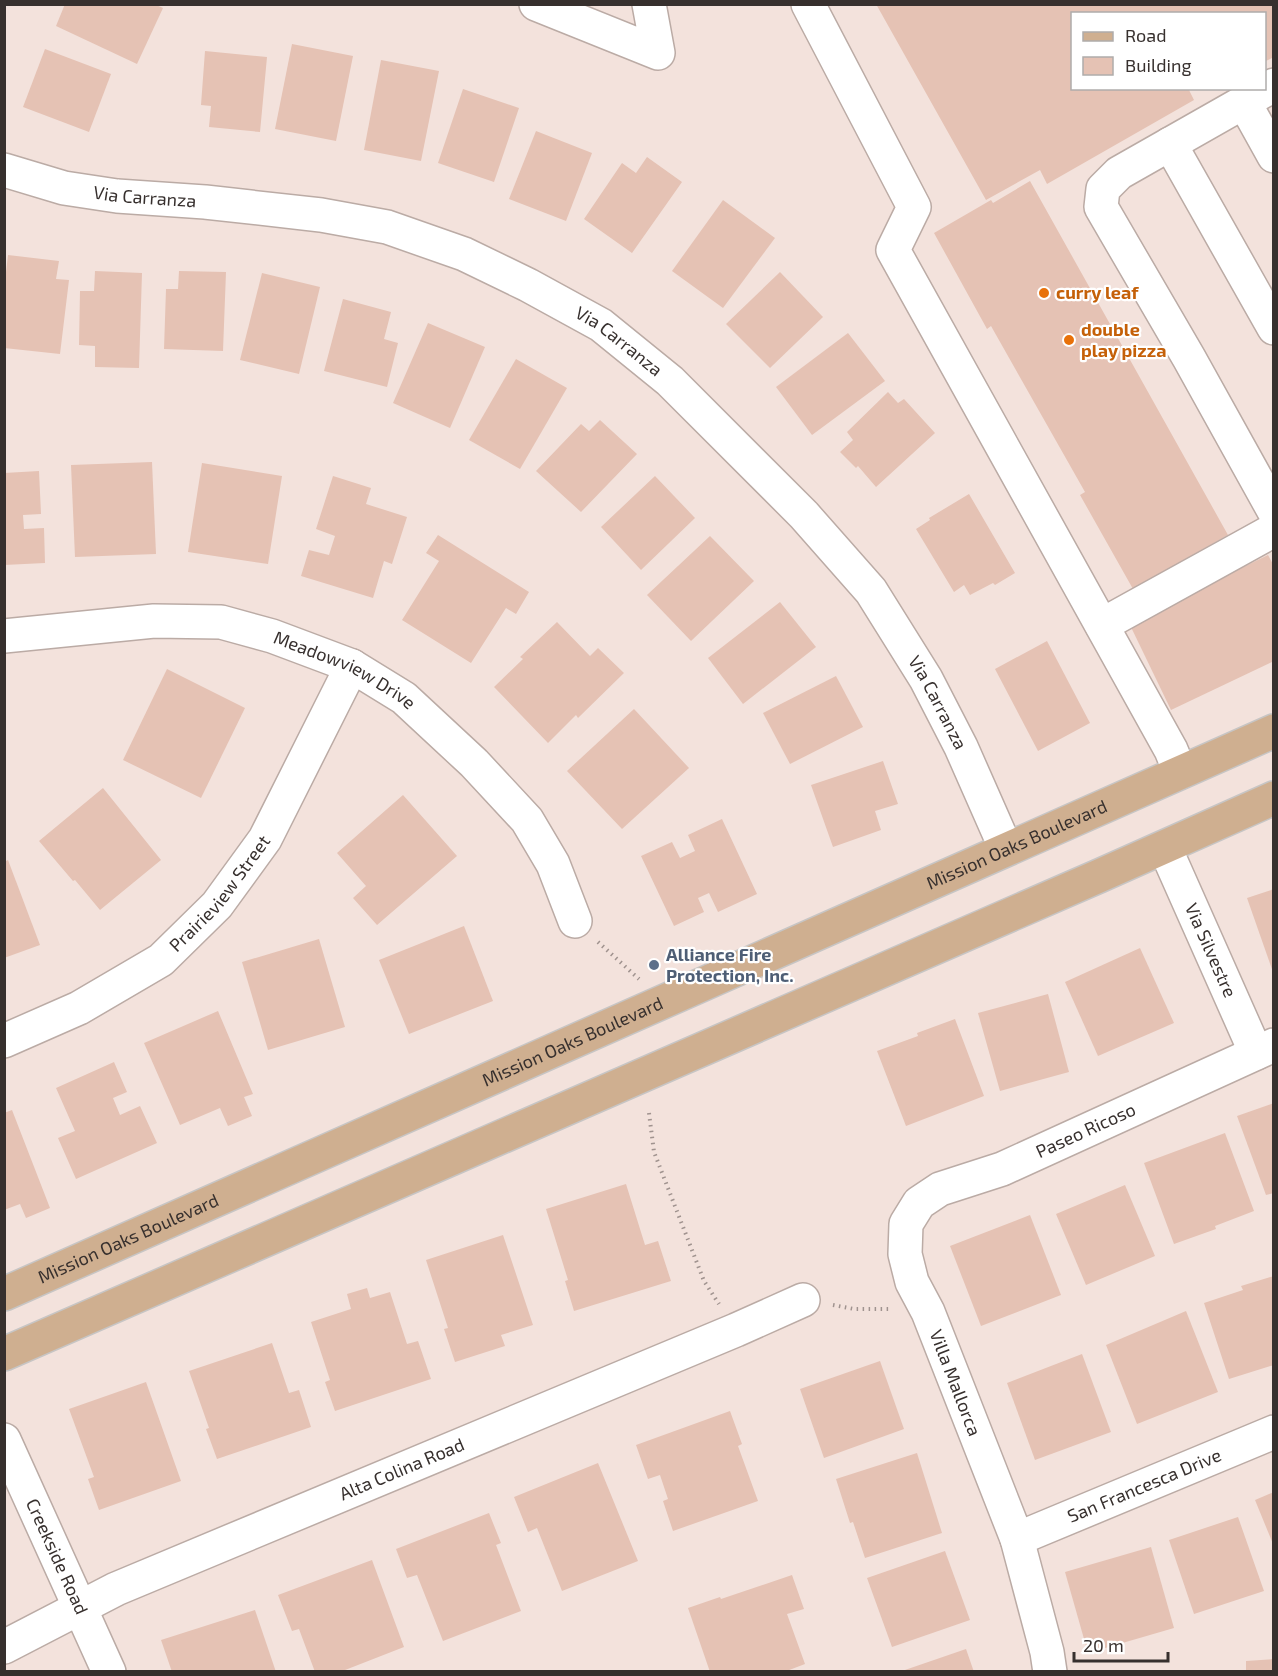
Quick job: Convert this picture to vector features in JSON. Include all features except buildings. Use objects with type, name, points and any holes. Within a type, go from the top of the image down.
[{"type":"main road","name":"Mission Oaks Boulevard","points":[[4,1294],[1274,731]]},
{"type":"main road","points":[[4,1354],[1165,848],[1274,798]]},
{"type":"street","points":[[536,4],[658,53],[649,4]]},
{"type":"street","points":[[808,4],[914,207],[893,250],[1171,750],[1180,772]]},
{"type":"street","points":[[1265,90],[1119,173],[1103,189],[1101,207],[1274,511]]},
{"type":"street","points":[[1244,102],[1274,156]]},
{"type":"street","points":[[1170,144],[1274,328]]},
{"type":"street","name":"Via Carranza","points":[[4,170],[75,189],[117,196],[321,214],[387,227],[464,254],[528,285],[601,325],[670,381],[804,514],[871,591],[926,679],[961,747],[1006,849]]},
{"type":"street","points":[[1102,625],[1274,530]]},
{"type":"street","name":"Meadowview Drive","points":[[4,636],[154,621],[222,622],[272,636],[352,666],[404,698],[474,763],[527,820],[553,864],[575,921]]},
{"type":"street","name":"Prairieview Street","points":[[4,1041],[79,1008],[161,960],[217,905],[266,839],[352,666]]},
{"type":"street","name":"Via Silvestre","points":[[1165,848],[1265,1049]]},
{"type":"street","name":"Paseo Ricoso","points":[[906,1224],[919,1203],[940,1189],[1002,1169],[1265,1049]]},
{"type":"street","name":"Villa Mallorca","points":[[906,1224],[905,1254],[912,1282],[928,1312],[1017,1539],[1050,1671]]},
{"type":"street","name":"Alta Colina Road","points":[[4,1647],[80,1606],[127,1584],[803,1300]]},
{"type":"street","name":"San Francesca Drive","points":[[1017,1539],[1274,1432]]},
{"type":"street","name":"Creekside Road","points":[[4,1440],[109,1671]]},
{"type":"path","points":[[575,921],[643,982]]},
{"type":"path","points":[[649,1113],[654,1152],[704,1281],[736,1330]]},
{"type":"path","points":[[803,1300],[854,1309],[891,1309],[919,1296]]},
{"type":"place","name":"curry leaf","points":[[1044,293]]},
{"type":"place","name":"double play pizza","points":[[1069,340]]},
{"type":"place","name":"Alliance Fire Protection, Inc.","points":[[654,965]]}]
